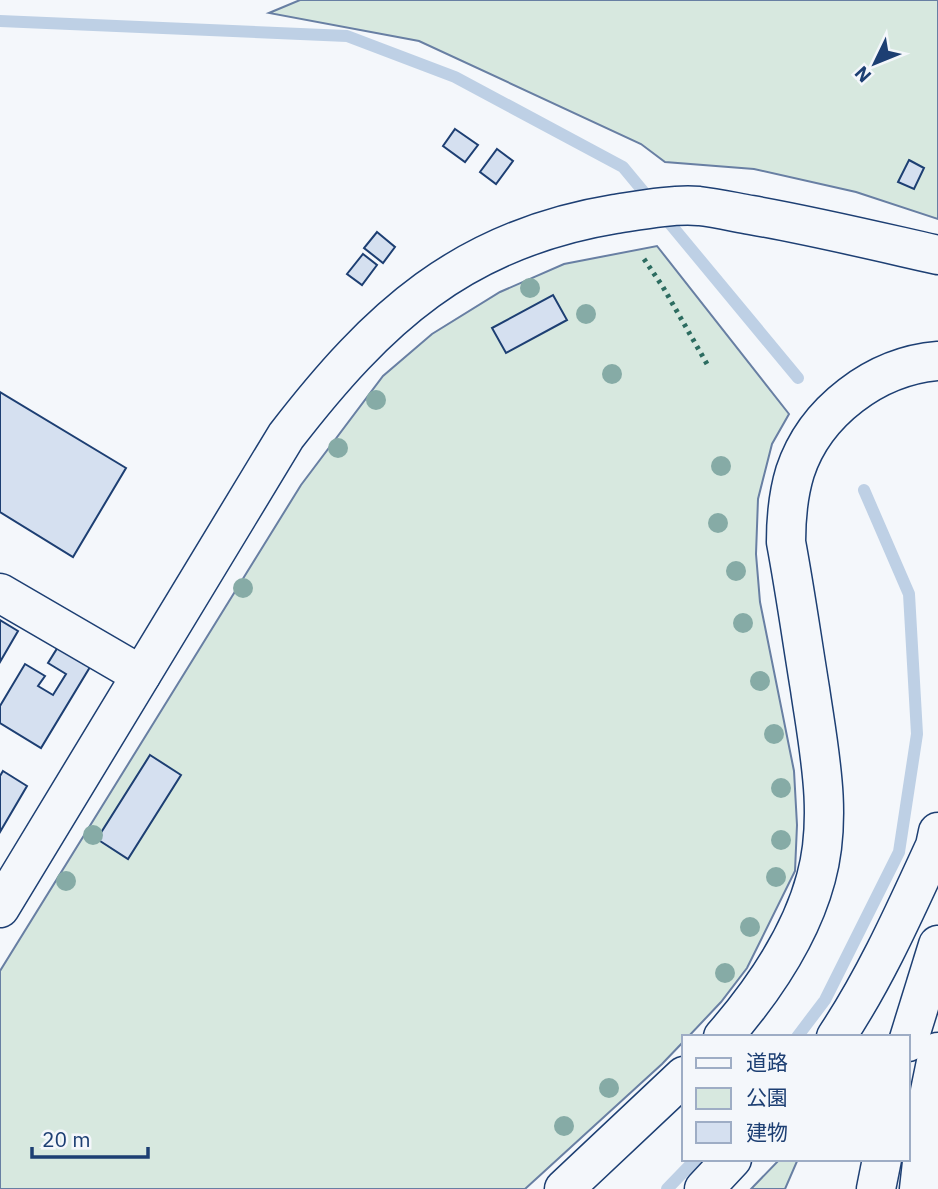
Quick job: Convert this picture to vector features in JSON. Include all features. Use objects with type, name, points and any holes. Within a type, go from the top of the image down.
[{"type":"main road","points":[[2,900],[286,436],[335,374],[372,334],[428,289],[481,257],[559,226],[637,211],[698,206],[803,224],[938,256]]},
{"type":"main road","points":[[725,1035],[774,972],[798,926],[816,878],[824,830],[823,776],[786,542],[787,506],[796,470],[811,439],[835,409],[863,386],[892,371],[938,360]]},
{"type":"main road","points":[[0,593],[141,675]]},
{"type":"main road","points":[[837,1035],[859,1003],[899,924],[935,846],[938,832]]},
{"type":"main road","points":[[910,1036],[938,945]]},
{"type":"main road","points":[[919,1189],[930,1091],[938,1052]]},
{"type":"main road","points":[[564,1189],[682,1078]]},
{"type":"main road","points":[[704,1189],[730,1161]]},
{"type":"main road","points":[[876,1189],[882,1161]]},
{"type":"green space","points":[[300,0],[938,0],[938,219],[856,192],[754,169],[665,162],[641,144],[419,41],[269,13]]},
{"type":"green space","points":[[657,246],[789,414],[772,444],[758,499],[756,554],[760,602],[794,771],[797,825],[795,871],[747,968],[721,1002],[690,1035],[682,1035],[682,1043],[662,1064],[525,1189],[0,1189],[0,971],[301,485],[383,376],[432,334],[500,292],[564,264]]},
{"type":"green space","points":[[778,1161],[797,1161],[785,1189],[751,1189]]},
{"type":"building","points":[[455,129],[478,145],[465,162],[443,146]]},
{"type":"building","points":[[497,149],[513,161],[496,184],[480,172]]},
{"type":"building","points":[[909,160],[924,168],[914,189],[898,182]]},
{"type":"building","points":[[377,232],[395,247],[383,263],[364,248]]},
{"type":"building","points":[[363,254],[377,265],[362,285],[347,274]]},
{"type":"building","points":[[553,295],[567,320],[506,353],[492,328]]},
{"type":"building","points":[[0,392],[126,468],[73,557],[0,512]]},
{"type":"building","points":[[0,620],[18,631],[0,662]]},
{"type":"building","points":[[58,647],[90,667],[41,748],[0,723],[0,706],[25,664],[45,676],[38,686],[53,695],[66,674],[48,663]]},
{"type":"building","points":[[150,755],[181,775],[128,859],[97,839]]},
{"type":"building","points":[[3,771],[27,786],[0,832],[0,776]]},
{"type":"waterway","points":[[0,21],[347,36],[455,77],[623,167],[798,378]]},
{"type":"waterway","points":[[799,1035],[825,1000],[899,852],[917,734],[909,594],[864,490]]},
{"type":"waterway","points":[[667,1189],[694,1161]]},
{"type":"hedge","points":[[644,259],[707,364]]}]
